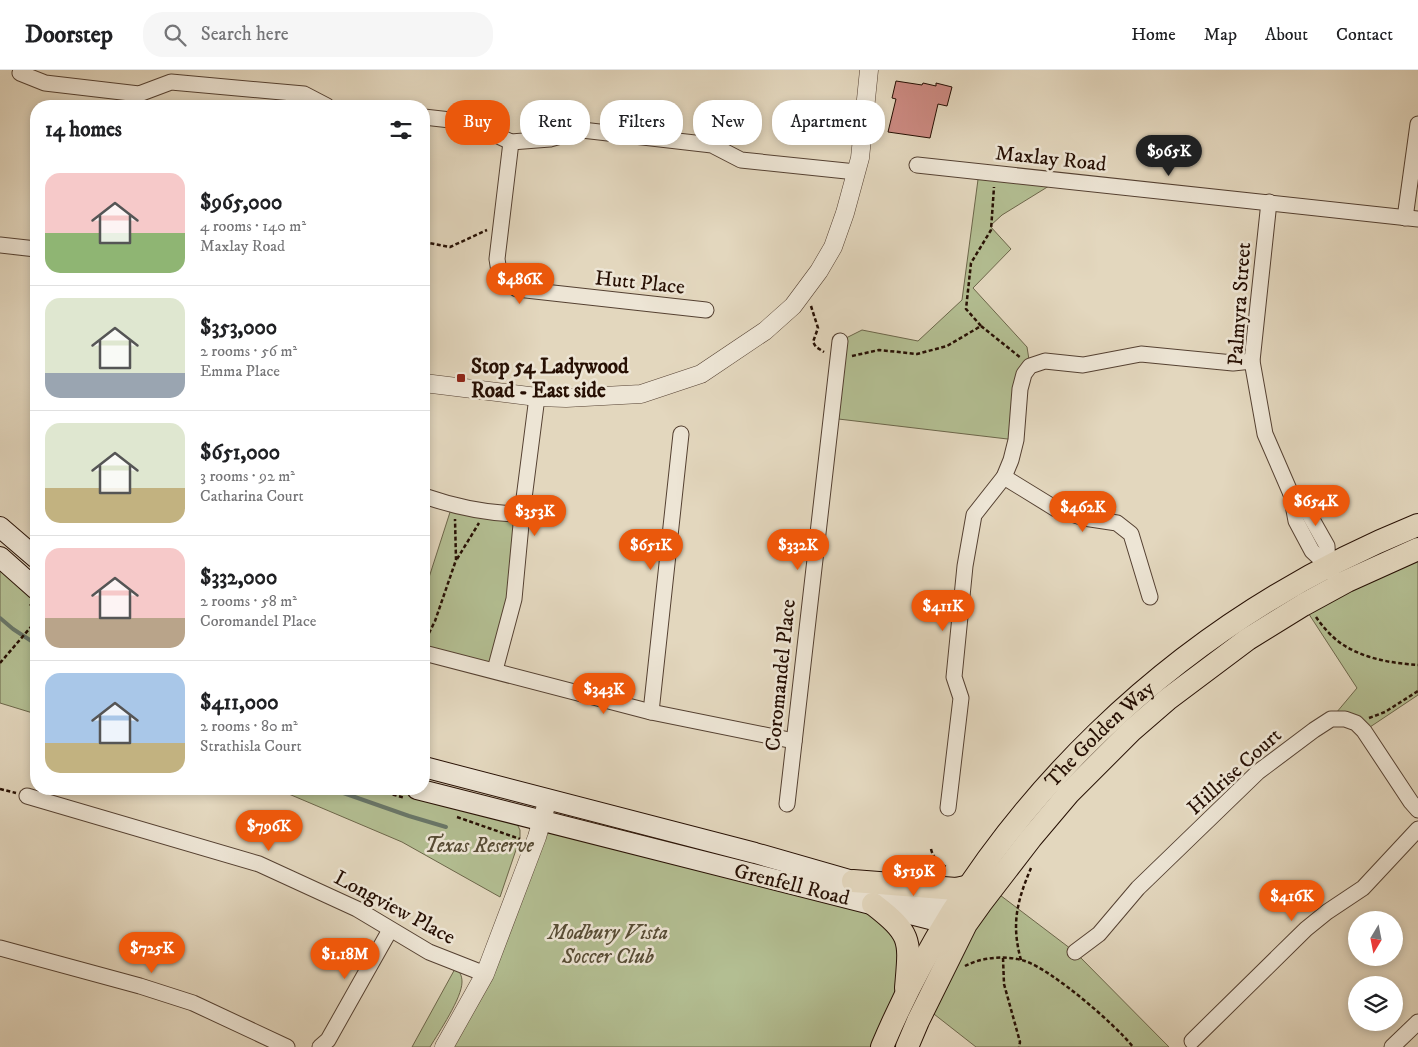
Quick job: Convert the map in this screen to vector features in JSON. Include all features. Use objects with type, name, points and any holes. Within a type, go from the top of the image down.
[{"type":"main road","name":"The Golden Way","points":[[882,1047],[905,997],[956,919],[1063,801],[1131,732],[1168,699],[1228,653],[1303,605],[1333,576],[1353,553],[1418,525]]},
{"type":"main road","points":[[0,527],[30,553]]},
{"type":"main road","name":"The Golden Way","points":[[907,1047],[970,886],[1008,833],[1063,767],[1139,694],[1174,665],[1230,624],[1278,594],[1418,549]]},
{"type":"main road","points":[[0,557],[30,584]]},
{"type":"main road","name":"Grenfell Road","points":[[430,769],[755,852],[853,881],[956,919]]},
{"type":"main road","name":"Grenfell Road","points":[[430,792],[873,904],[956,919]]},
{"type":"main road","points":[[853,881],[956,888],[970,886]]},
{"type":"main road","points":[[873,904],[897,924],[905,936],[908,962],[905,997]]},
{"type":"street","points":[[430,385],[537,397],[566,398],[641,394],[701,374],[765,332],[793,306],[819,271],[833,247],[845,213],[860,158],[869,70]]},
{"type":"street","points":[[20,73],[45,83],[138,94],[171,82],[304,94],[316,100]]},
{"type":"street","points":[[430,118],[445,119]]},
{"type":"street","points":[[1412,219],[1418,124]]},
{"type":"street","points":[[510,142],[550,139],[582,130],[712,145],[741,160],[856,172]]},
{"type":"street","name":"Hutt Place","points":[[510,145],[497,259],[500,278],[517,290],[706,310]]},
{"type":"street","name":"Maxlay Road","points":[[918,165],[1412,219]]},
{"type":"street","name":"Palmyra Street","points":[[1269,202],[1252,361],[1265,434],[1291,494],[1306,506],[1327,546],[1333,576]]},
{"type":"street","points":[[0,245],[30,248]]},
{"type":"street","name":"Coromandel Place","points":[[787,804],[840,341]]},
{"type":"street","points":[[948,808],[962,698],[954,677],[965,566],[974,515],[1004,477],[1011,460],[1016,440],[1020,389],[1024,374],[1030,366],[1045,361],[1083,366],[1141,354],[1233,363],[1252,361]]},
{"type":"street","points":[[495,670],[514,599],[522,514],[537,397]]},
{"type":"street","points":[[651,712],[681,434]]},
{"type":"street","points":[[1004,477],[1056,509],[1084,518],[1117,523],[1130,534],[1150,597]]},
{"type":"street","points":[[430,498],[452,506],[498,514],[522,514]]},
{"type":"street","points":[[430,654],[651,712],[794,741]]},
{"type":"street","name":"Hillrise Court","points":[[1076,952],[1099,934],[1138,888],[1258,772],[1331,719],[1342,718],[1356,723]]},
{"type":"street","points":[[1356,723],[1364,731],[1418,810]]},
{"type":"street","name":"Longview Place","points":[[27,796],[259,864],[357,909],[429,952],[485,974]]},
{"type":"street","points":[[444,1047],[485,974],[548,799]]},
{"type":"street","points":[[1192,1041],[1306,929],[1327,912],[1363,888],[1418,829]]},
{"type":"street","points":[[320,1047],[328,1040],[390,930]]},
{"type":"street","points":[[0,948],[140,986],[192,1003],[287,1047]]},
{"type":"street","points":[[1392,1047],[1418,1022]]},
{"type":"path","points":[[994,183],[991,230],[971,263],[966,309],[981,326],[1030,366]]},
{"type":"path","points":[[430,243],[450,247],[490,228]]},
{"type":"path","points":[[810,304],[818,328],[814,342],[816,347],[824,352]]},
{"type":"path","points":[[852,356],[879,350],[917,354],[947,346],[981,326]]},
{"type":"path","points":[[430,631],[456,560],[487,512]]},
{"type":"path","points":[[455,519],[456,560]]},
{"type":"path","points":[[1316,616],[1331,636],[1354,652],[1394,664],[1418,665]]},
{"type":"path","points":[[0,663],[30,629]]},
{"type":"path","points":[[1356,723],[1385,712],[1418,691]]},
{"type":"path","points":[[931,849],[938,862],[946,867]]},
{"type":"path","points":[[1021,960],[1017,945],[1016,914],[1023,887],[1033,863]]},
{"type":"path","points":[[1003,958],[1004,984],[1020,1047]]},
{"type":"path","points":[[963,967],[975,961],[1003,958],[1021,960],[1048,973],[1108,1022],[1133,1047]]},
{"type":"green space","points":[[979,172],[1049,186],[1002,215],[990,226],[1011,249],[973,288],[1027,347],[1030,366],[1016,440],[830,418],[840,341],[862,330],[918,341],[962,300]]},
{"type":"green space","points":[[452,506],[522,514],[495,670],[430,654],[430,574]]},
{"type":"green space","points":[[1418,550],[1418,695],[1364,731],[1331,719],[1357,688],[1303,605]]},
{"type":"green space","points":[[0,567],[30,594],[30,712],[0,703]]},
{"type":"green space","name":"Texas Reserve","points":[[291,795],[421,795],[516,822],[520,830],[520,838],[500,897],[402,842]]},
{"type":"green space","name":"Modbury Vista Soccer Club","points":[[541,821],[873,904],[908,951],[883,1047],[444,1047]]},
{"type":"green space","points":[[992,889],[1075,952],[1169,1047],[976,1047],[925,1007]]},
{"type":"green space","points":[[456,967],[462,978],[461,989],[449,1015],[430,1047],[412,1047]]},
{"type":"building","points":[[896,81],[936,86],[936,83],[952,87],[947,106],[938,104],[930,138],[888,132],[896,99],[892,98]]},
{"type":"waterway","points":[[0,618],[30,640]]},
{"type":"waterway","points":[[349,795],[446,827]]},
{"type":"place","name":"Stop 54 Ladywood Road - East side","points":[[461,378]]}]
